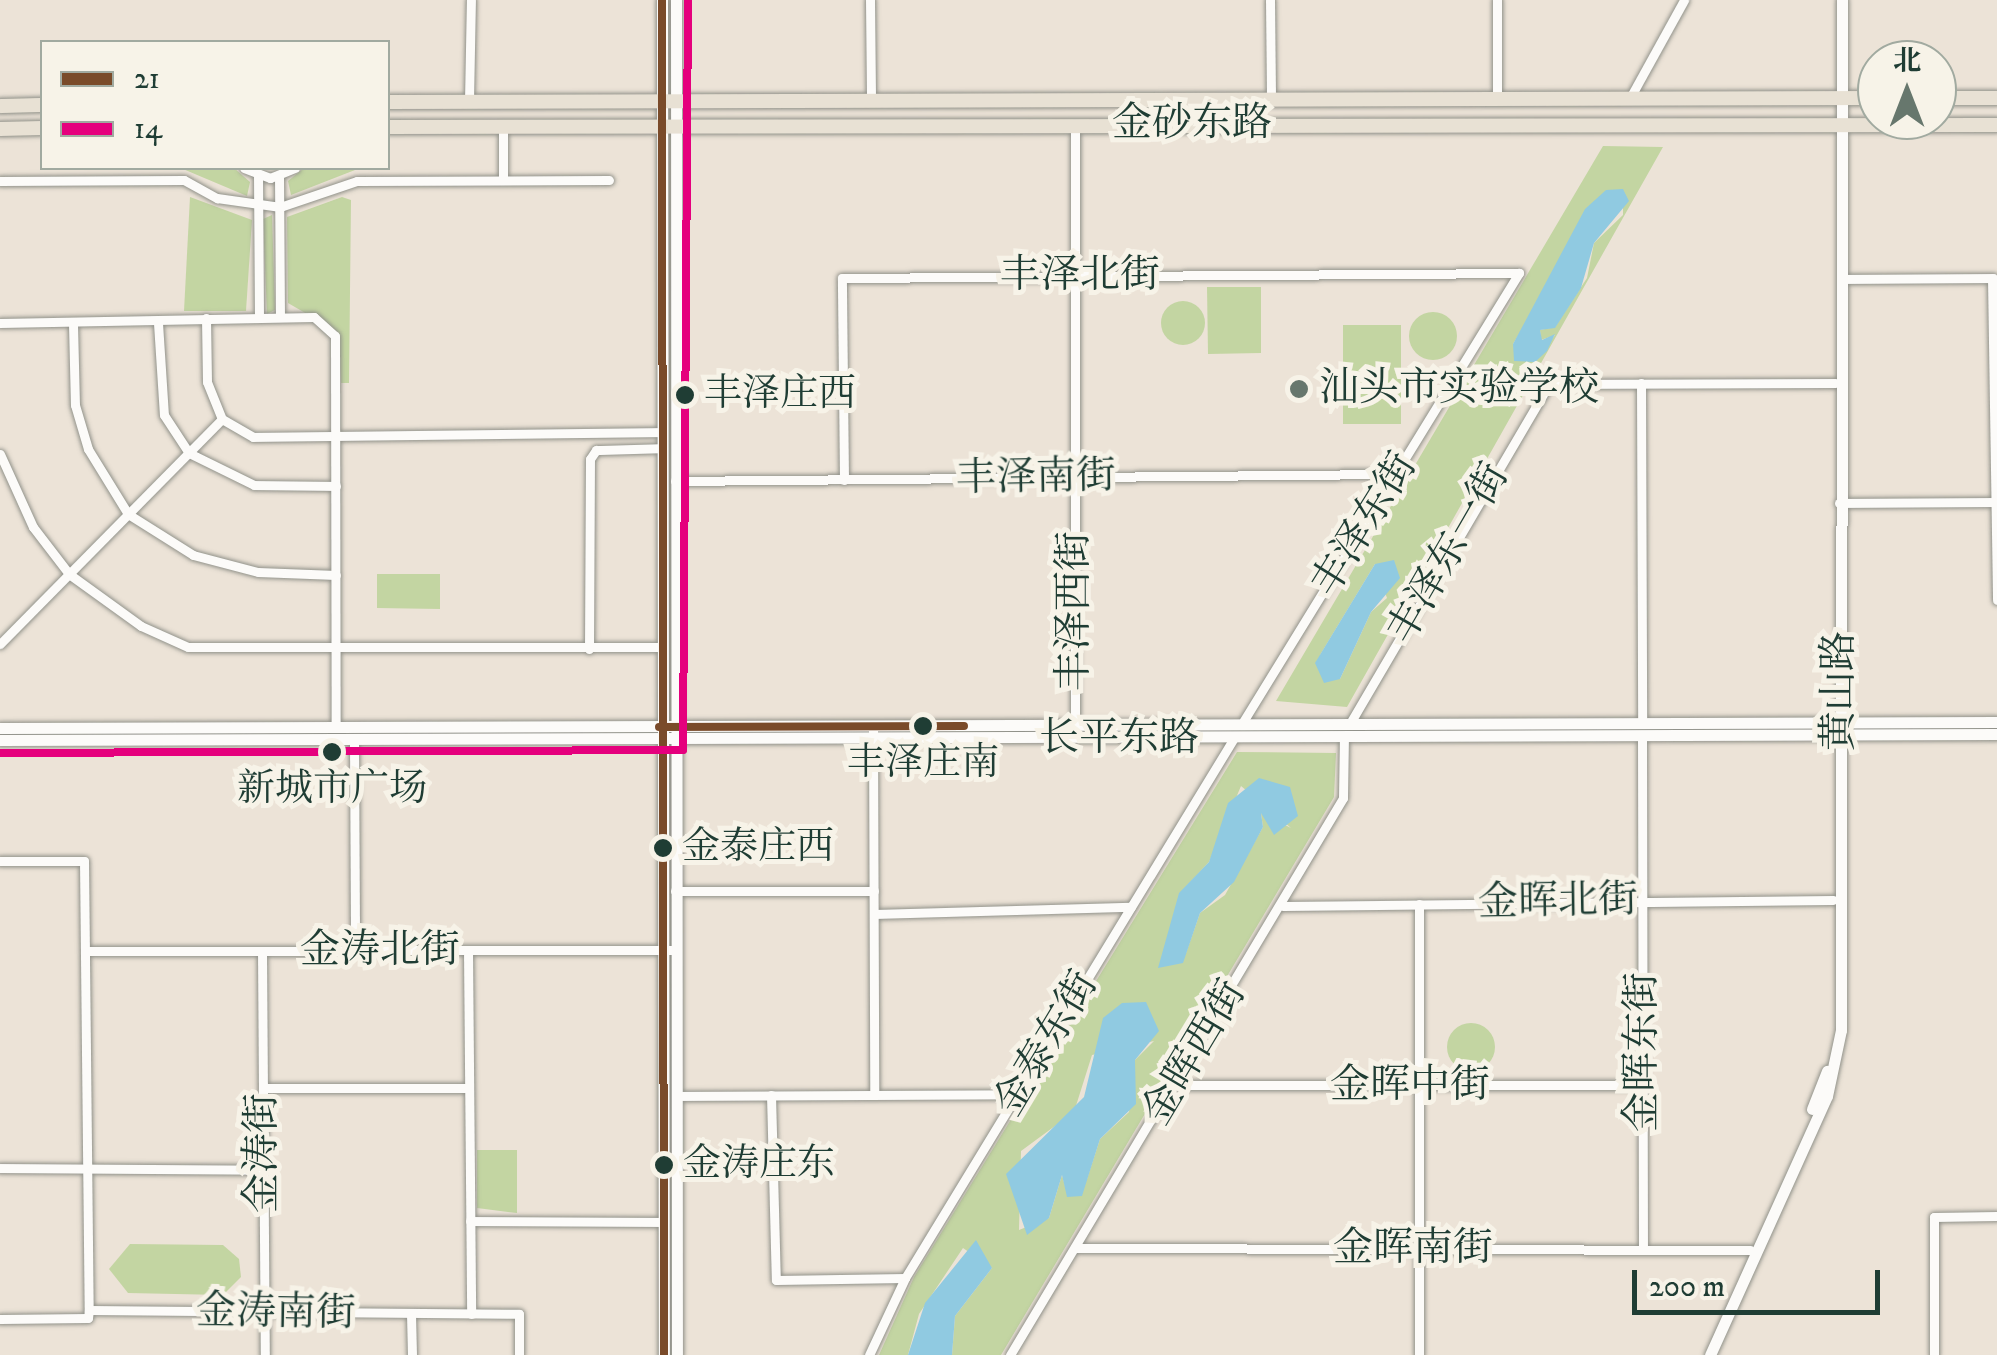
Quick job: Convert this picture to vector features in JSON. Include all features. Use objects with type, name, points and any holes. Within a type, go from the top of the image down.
[{"type":"main road","name":"金砂东路","points":[[390,102],[1857,98]]},
{"type":"main road","points":[[1957,98],[1997,98]]},
{"type":"main road","points":[[0,106],[40,105]]},
{"type":"main road","name":"金砂东路","points":[[390,128],[1997,125]]},
{"type":"main road","points":[[0,129],[40,128]]},
{"type":"street","points":[[470,101],[471,0]]},
{"type":"street","points":[[662,0],[669,99],[675,482],[677,1355]]},
{"type":"street","points":[[669,99],[676,0]]},
{"type":"street","points":[[870,0],[871,98]]},
{"type":"street","points":[[1270,0],[1271,97]]},
{"type":"street","points":[[1497,0],[1497,98]]},
{"type":"street","points":[[1630,98],[1684,0]]},
{"type":"street","name":"黄山路","points":[[1710,1355],[1836,1067],[1840,0]]},
{"type":"street","name":"丰泽西街","points":[[1075,732],[1076,124]]},
{"type":"street","name":"黄山路","points":[[1702,1355],[1828,1067],[1837,728],[1835,383],[1840,125]]},
{"type":"street","points":[[503,128],[503,180]]},
{"type":"street","points":[[664,1355],[659,727],[669,129]]},
{"type":"street","points":[[248,170],[258,175],[280,176],[291,170]]},
{"type":"street","points":[[258,175],[259,318]]},
{"type":"street","points":[[280,176],[280,318]]},
{"type":"street","points":[[0,181],[184,180],[258,206],[280,207],[357,181],[609,180]]},
{"type":"street","name":"丰泽北街","points":[[844,480],[842,278],[1519,274]]},
{"type":"street","name":"丰泽东街","points":[[1241,725],[1519,274]]},
{"type":"street","points":[[1841,279],[1994,278],[1992,502],[1997,600]]},
{"type":"street","points":[[0,323],[158,323],[206,318],[314,317],[335,336],[336,728]]},
{"type":"street","points":[[206,318],[207,382],[222,419],[253,437],[662,432]]},
{"type":"street","points":[[158,323],[164,414],[189,453],[254,486],[336,486]]},
{"type":"street","points":[[73,324],[75,405],[88,450],[128,514],[193,556],[258,572],[336,575]]},
{"type":"street","points":[[1640,384],[1835,383]]},
{"type":"street","name":"丰泽东一街","points":[[1349,724],[1550,384],[1640,384]]},
{"type":"street","name":"金晖东街","points":[[1640,384],[1643,1249]]},
{"type":"street","points":[[0,644],[222,419]]},
{"type":"street","points":[[589,649],[590,459],[596,450],[662,448]]},
{"type":"street","points":[[0,454],[33,527],[69,574],[141,626],[188,647],[660,647]]},
{"type":"street","name":"丰泽南街","points":[[675,482],[1397,474]]},
{"type":"street","points":[[1838,503],[1992,502]]},
{"type":"street","name":"长平东路","points":[[1075,732],[1234,738],[1344,737],[1997,722]]},
{"type":"street","name":"长平东路","points":[[0,728],[674,727],[873,733],[1349,724],[1642,729]]},
{"type":"street","name":"长平东路","points":[[1837,728],[1997,734]]},
{"type":"street","points":[[873,733],[874,1095]]},
{"type":"street","name":"长平东路","points":[[0,740],[674,742],[873,733]]},
{"type":"street","name":"金晖西街","points":[[1010,1355],[1177,1085],[1342,798],[1344,737]]},
{"type":"street","name":"金泰东街","points":[[869,1355],[905,1278],[1234,738]]},
{"type":"street","points":[[354,741],[355,950]]},
{"type":"street","points":[[0,861],[84,861],[89,1310]]},
{"type":"street","points":[[675,891],[874,891]]},
{"type":"street","name":"金晖北街","points":[[1283,906],[1834,900]]},
{"type":"street","points":[[1419,904],[1419,1355]]},
{"type":"street","points":[[874,914],[1131,907]]},
{"type":"street","points":[[468,950],[470,1314]]},
{"type":"street","name":"金涛北街","points":[[86,951],[675,950]]},
{"type":"street","name":"金涛街","points":[[262,951],[264,1355]]},
{"type":"street","name":"金晖中街","points":[[1177,1085],[1642,1085]]},
{"type":"street","points":[[263,1088],[469,1088]]},
{"type":"street","points":[[676,1096],[1017,1094]]},
{"type":"street","points":[[770,1095],[776,1280],[905,1278]]},
{"type":"street","points":[[0,1168],[264,1170]]},
{"type":"street","points":[[1934,1355],[1934,1216],[1997,1216]]},
{"type":"street","points":[[470,1222],[663,1222]]},
{"type":"street","name":"金晖南街","points":[[1077,1248],[1750,1250]]},
{"type":"street","name":"金涛南街","points":[[0,1319],[88,1318],[89,1310],[519,1314],[520,1355]]},
{"type":"street","points":[[411,1314],[412,1355]]},
{"type":"green space","points":[[1603,146],[1663,147],[1347,707],[1276,701]],"holes":[[[1623,189],[1623,215],[1594,243],[1587,278],[1555,327],[1540,330],[1541,340],[1555,335],[1535,362],[1513,344],[1565,257]],[[1375,564],[1387,598],[1371,612],[1340,679],[1320,655]]]},
{"type":"green space","points":[[185,170],[236,170],[250,182],[247,196]]},
{"type":"green space","points":[[302,170],[355,170],[291,195],[288,181]]},
{"type":"green space","points":[[190,197],[252,220],[246,311],[184,311]]},
{"type":"green space","points":[[342,197],[351,200],[349,383],[341,383],[338,332],[288,303],[287,217]]},
{"type":"green space","points":[[272,215],[275,310],[267,314],[263,219]]},
{"type":"green space","points":[[1207,287],[1261,287],[1261,353],[1208,354]]},
{"type":"green space","points":[[1183,301],[1199,307],[1205,323],[1199,339],[1183,345],[1167,339],[1161,323],[1167,307]]},
{"type":"green space","points":[[1433,312],[1450,319],[1457,336],[1450,353],[1433,360],[1416,353],[1409,336],[1416,319]]},
{"type":"green space","points":[[1343,325],[1401,325],[1401,424],[1343,424]]},
{"type":"green space","points":[[377,574],[440,574],[440,609],[377,608]]},
{"type":"green space","points":[[1237,752],[1336,753],[1334,797],[1001,1355],[952,1355],[955,1316],[992,1268],[963,1248],[919,1314],[908,1355],[879,1355],[914,1277]],"holes":[[[1241,786],[1291,828],[1261,813],[1263,827],[1225,895],[1200,913],[1186,953],[1179,894],[1209,862]],[[1154,1041],[1135,1060],[1129,1112],[1100,1139],[1087,1179],[1065,1186],[1062,1175],[1049,1218],[1019,1230],[1021,1151],[1074,1112],[1092,1055]]]},
{"type":"green space","points":[[1471,1023],[1488,1030],[1495,1047],[1488,1064],[1471,1071],[1454,1064],[1447,1047],[1454,1030]]},
{"type":"green space","points":[[477,1150],[517,1150],[517,1213],[477,1208]]},
{"type":"green space","points":[[130,1244],[223,1245],[239,1259],[241,1277],[223,1295],[128,1293],[109,1269]]},
{"type":"water","points":[[1623,189],[1629,201],[1594,243],[1581,288],[1555,328],[1540,330],[1542,340],[1555,334],[1547,351],[1535,362],[1514,361],[1513,344],[1585,209],[1606,190]]},
{"type":"water","points":[[1394,560],[1400,578],[1371,612],[1340,679],[1324,683],[1315,663],[1375,564]]},
{"type":"water","points":[[1259,778],[1290,787],[1298,816],[1274,835],[1261,813],[1263,827],[1234,882],[1200,913],[1183,963],[1158,968],[1179,893],[1209,862],[1228,803]]},
{"type":"water","points":[[1146,1002],[1159,1031],[1135,1060],[1136,1104],[1100,1139],[1082,1196],[1067,1197],[1062,1175],[1049,1218],[1027,1235],[1006,1174],[1084,1097],[1103,1018],[1122,1003]]},
{"type":"water","points":[[976,1240],[992,1268],[955,1316],[952,1355],[908,1355],[925,1303]]},
{"type":"transit line","name":"21","points":[[662,0],[664,1355]]},
{"type":"transit line","name":"14","points":[[0,753],[683,750],[688,0]]},
{"type":"transit line","name":"21","points":[[659,727],[964,726]]},
{"type":"place","name":"汕头市实验学校","points":[[1299,389]]},
{"type":"place","name":"丰泽庄西","points":[[685,395]]},
{"type":"place","name":"丰泽庄南","points":[[923,726]]},
{"type":"place","name":"新城市广场","points":[[332,752]]},
{"type":"place","name":"金泰庄西","points":[[663,848]]},
{"type":"place","name":"金涛庄东","points":[[664,1165]]}]
